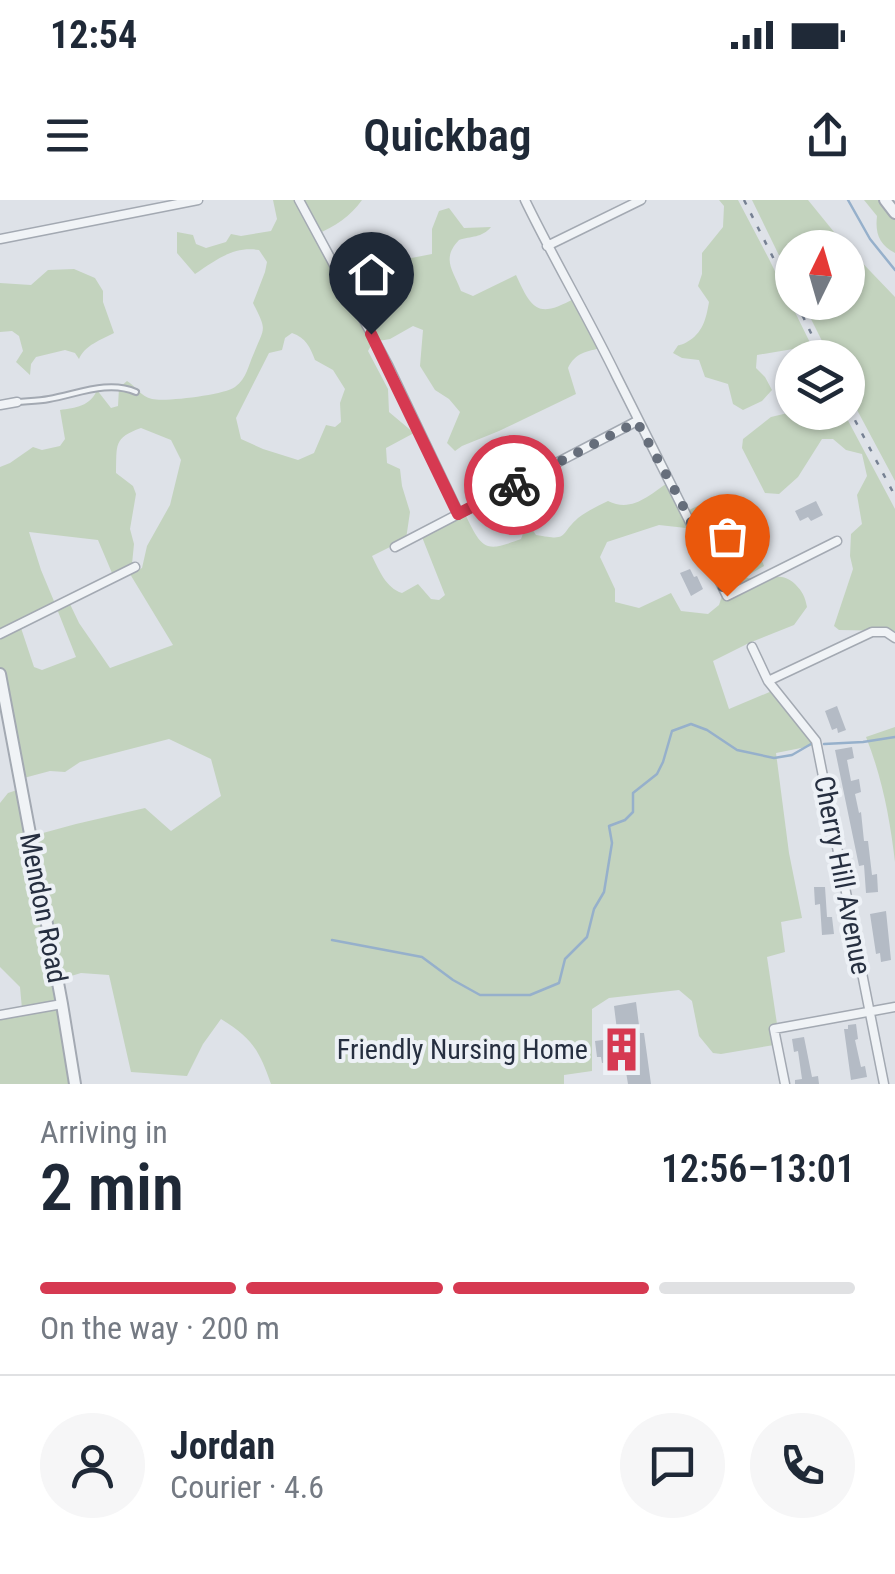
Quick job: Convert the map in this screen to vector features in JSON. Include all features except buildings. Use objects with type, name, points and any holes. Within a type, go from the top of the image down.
[{"type":"street","points":[[0,239],[198,200]]},
{"type":"street","points":[[299,200],[388,366],[458,514]]},
{"type":"street","points":[[525,200],[727,596],[837,541]]},
{"type":"street","points":[[547,246],[641,200]]},
{"type":"street","points":[[885,200],[895,213]]},
{"type":"street","points":[[0,405],[17,402]]},
{"type":"street","points":[[394,547],[637,422]]},
{"type":"street","points":[[0,634],[136,567]]},
{"type":"street","points":[[768,681],[872,632],[886,632],[895,638]]},
{"type":"street","name":"Cherry Hill Avenue","points":[[752,647],[768,681],[816,741],[884,1084]]},
{"type":"street","name":"Mendon Road","points":[[0,674],[75,1084]]},
{"type":"street","points":[[0,1014],[62,1004]]},
{"type":"street","points":[[785,1084],[774,1029],[895,1007]]},
{"type":"lane","points":[[17,402],[106,387],[122,386],[136,392]]},
{"type":"green space","points":[[273,200],[362,200],[342,220],[317,234],[349,296],[365,267],[386,257],[401,260],[432,254],[432,229],[439,211],[449,208],[464,228],[491,227],[480,235],[459,240],[451,253],[450,265],[461,291],[473,296],[516,275],[538,308],[552,308],[575,298],[602,348],[578,356],[568,368],[576,394],[455,451],[447,443],[460,412],[435,390],[420,366],[423,330],[413,326],[390,339],[373,342],[368,351],[388,389],[389,412],[414,433],[386,448],[387,463],[400,469],[410,512],[406,539],[372,556],[396,591],[402,593],[418,584],[431,599],[439,600],[445,595],[422,537],[467,509],[466,516],[477,536],[493,547],[521,539],[530,526],[536,535],[559,537],[578,518],[608,501],[633,504],[669,482],[687,511],[710,500],[743,506],[764,566],[745,577],[783,577],[802,592],[807,607],[794,625],[713,661],[729,709],[772,691],[816,745],[776,753],[802,918],[781,922],[785,952],[767,957],[780,1044],[713,1053],[699,1036],[692,1001],[679,990],[609,998],[592,1009],[592,1071],[564,1075],[564,1084],[271,1084],[253,1046],[221,1019],[187,1076],[131,1072],[109,975],[81,973],[58,980],[76,1084],[0,1084],[0,1013],[22,1009],[20,987],[0,967],[0,803],[8,793],[20,789],[32,836],[145,808],[171,831],[221,796],[211,759],[169,739],[80,762],[65,772],[50,771],[20,779],[0,671],[0,467],[33,447],[42,450],[60,446],[65,439],[60,410],[87,403],[97,390],[111,408],[118,406],[119,388],[127,381],[145,396],[159,400],[208,395],[235,387],[247,372],[262,333],[253,303],[267,262],[259,250],[241,250],[195,274],[177,253],[177,232],[193,235],[196,244],[206,248],[226,242],[231,234],[271,231],[277,219]],"holes":[[[292,333],[304,340],[315,360],[333,370],[345,389],[340,403],[341,422],[335,427],[326,425],[314,453],[298,460],[241,439],[236,418],[269,353],[282,350],[285,338]],[[141,428],[171,440],[181,460],[170,505],[147,546],[142,568],[130,574],[173,645],[110,668],[69,602],[56,606],[29,532],[98,540],[112,573],[132,564],[134,544],[130,529],[136,494],[133,486],[116,473],[118,444],[125,435]],[[659,525],[695,529],[724,590],[719,605],[708,614],[681,611],[671,593],[639,608],[615,602],[615,589],[600,557],[607,542]],[[57,609],[76,657],[42,670],[34,667],[20,625]]]},
{"type":"green space","points":[[719,200],[738,200],[775,271],[775,320],[799,320],[809,340],[775,340],[775,352],[757,355],[756,368],[772,390],[762,401],[743,410],[733,404],[728,384],[705,377],[699,360],[673,353],[697,334],[705,320],[709,302],[698,286],[702,253],[723,227],[724,206]]},
{"type":"green space","points":[[752,200],[808,200],[832,230],[775,230],[775,247]]},
{"type":"green space","points":[[864,200],[883,200],[895,215],[895,253],[882,242],[877,216]]},
{"type":"green space","points":[[865,266],[895,297],[895,481],[865,425],[865,340],[822,340],[812,320],[865,320]]},
{"type":"green space","points":[[74,269],[95,278],[103,291],[114,333],[89,346],[79,359],[65,350],[36,357],[30,375],[16,362],[23,351],[19,336],[12,331],[0,332],[0,283],[31,285],[48,270]]},
{"type":"green space","points":[[775,416],[775,430],[853,430],[895,509],[895,631],[839,630],[834,626],[853,569],[851,534],[862,524],[857,495],[867,476],[862,454],[846,450],[833,439],[822,439],[798,477],[779,494],[765,493],[742,448],[743,439]]},
{"type":"green space","points":[[895,727],[895,862],[885,798],[866,737]]},
{"type":"waterway","points":[[848,200],[870,239],[895,270]]},
{"type":"waterway","points":[[332,940],[422,957],[480,995],[530,995],[559,983],[565,959],[587,937],[594,909],[604,892],[612,843],[609,826],[633,812],[633,793],[657,774],[672,731],[691,724],[737,750],[774,758],[792,755],[811,744]]},
{"type":"waterway","points":[[824,744],[895,737]]},
{"type":"railway","points":[[744,200],[775,261]]},
{"type":"railway","points":[[805,320],[814,340]]},
{"type":"railway","points":[[860,430],[895,496]]},
{"type":"way so far","points":[[514,485],[637,422],[727,596]]},
{"type":"place","name":"Friendly Nursing Home","points":[[621,1049]]},
{"type":"route","points":[[371,334],[458,514],[514,485]]}]
